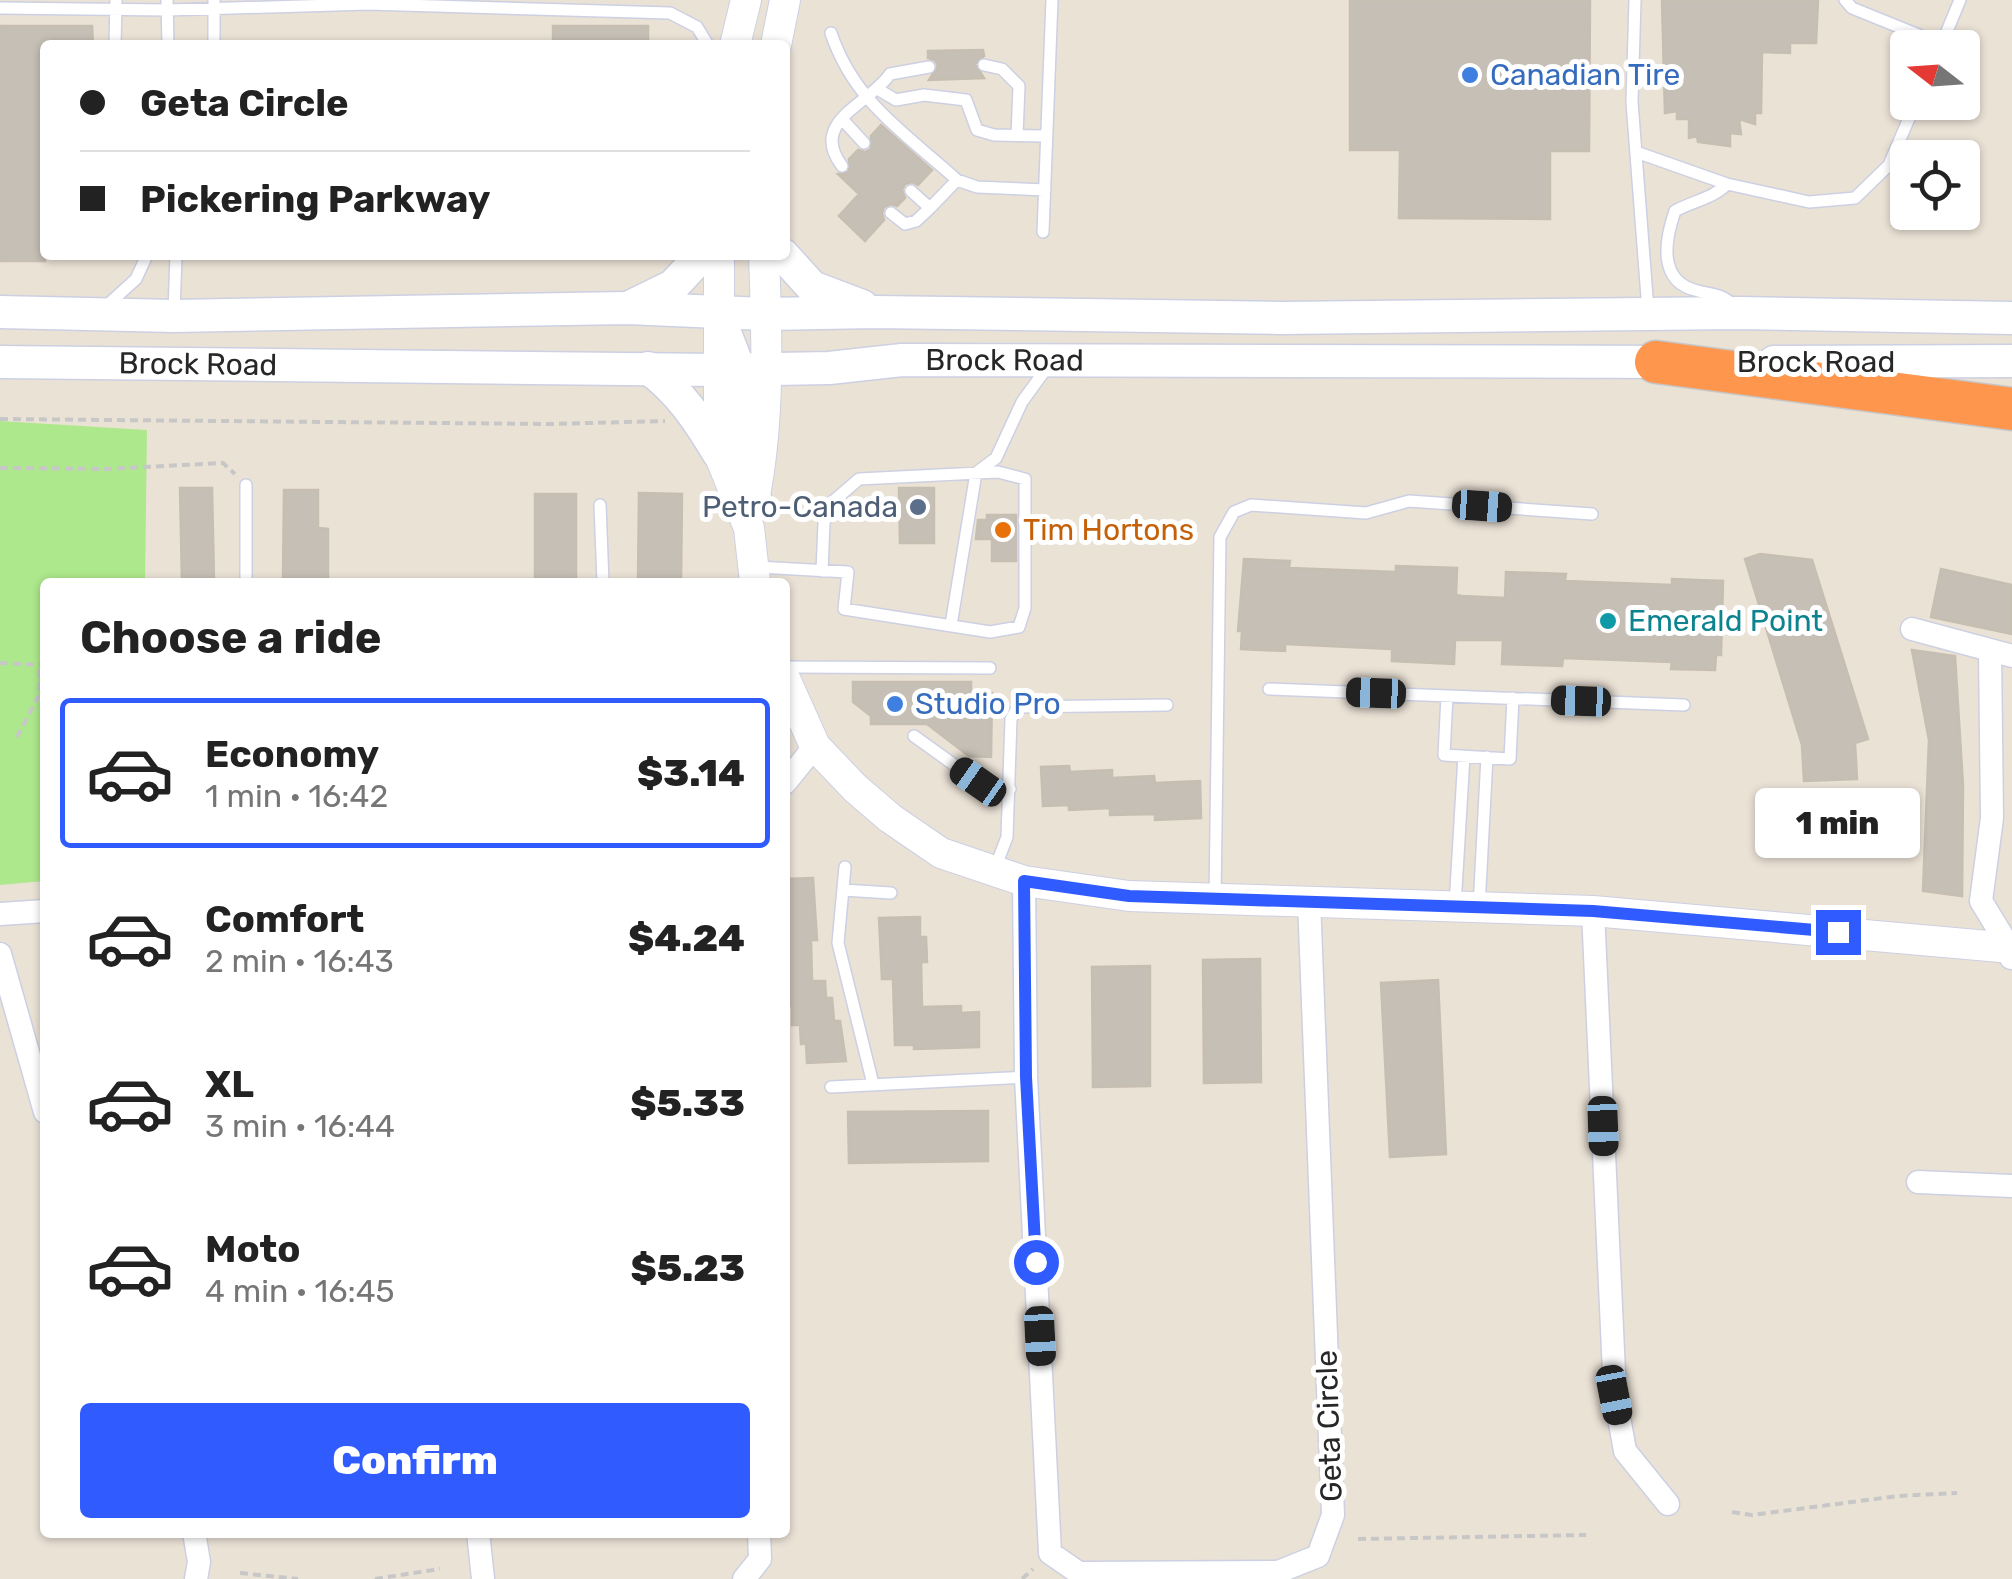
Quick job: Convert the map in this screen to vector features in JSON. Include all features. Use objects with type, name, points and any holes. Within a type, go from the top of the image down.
[{"type":"highway","points":[[1656,362],[2012,409]]},
{"type":"main road","points":[[627,308],[673,286],[697,260]]},
{"type":"main road","points":[[788,260],[812,287],[876,312]]},
{"type":"main road","name":"Brock Road","points":[[0,312],[174,316],[627,308],[766,314],[1281,318],[1741,312],[2012,318]]},
{"type":"main road","points":[[717,312],[741,369],[744,458],[752,513]]},
{"type":"main road","points":[[172,364],[174,316]]},
{"type":"main road","name":"Brock Road","points":[[0,362],[741,369],[829,368],[902,360],[2012,361]]},
{"type":"main road","points":[[648,368],[666,381],[691,409],[719,454]]},
{"type":"street","points":[[736,40],[746,0]]},
{"type":"street","points":[[777,40],[785,0]]},
{"type":"street","points":[[717,312],[719,260]]},
{"type":"street","points":[[755,574],[752,513],[719,454],[741,369],[766,314],[764,260]]},
{"type":"street","points":[[1912,629],[2001,654],[2002,819],[1982,901],[2011,952]]},
{"type":"street","points":[[790,690],[815,746],[890,818],[942,853],[1024,881],[1129,896],[1593,911],[2011,952]]},
{"type":"street","points":[[790,778],[815,746]]},
{"type":"street","name":"Geta Circle","points":[[1024,881],[1026,1077],[1050,1553],[1079,1573],[1278,1572],[1318,1556],[1332,1515],[1309,900]]},
{"type":"street","points":[[0,914],[40,911]]},
{"type":"street","points":[[1593,911],[1614,1395],[1625,1451],[1668,1504]]},
{"type":"street","points":[[0,954],[40,1094]]},
{"type":"street","points":[[1918,1182],[2012,1186]]},
{"type":"street","points":[[195,1538],[199,1562],[196,1579]]},
{"type":"street","points":[[479,1538],[483,1579]]},
{"type":"street","points":[[744,1579],[760,1560],[759,1538]]},
{"type":"lane","points":[[1043,232],[1052,0]]},
{"type":"lane","points":[[1635,0],[1632,102],[1648,316]]},
{"type":"lane","points":[[1845,0],[1852,8],[1903,30]]},
{"type":"lane","points":[[1947,30],[1960,0]]},
{"type":"lane","points":[[0,8],[368,2],[621,6],[670,14],[698,27],[705,40]]},
{"type":"lane","points":[[214,40],[215,4]]},
{"type":"lane","points":[[116,5],[116,40]]},
{"type":"lane","points":[[167,5],[168,40]]},
{"type":"lane","points":[[830,33],[840,63],[863,96],[957,180],[977,187],[1045,190]]},
{"type":"lane","points":[[984,65],[1002,69],[1019,86],[1017,136]]},
{"type":"lane","points":[[842,166],[830,150],[830,136],[842,119],[863,96],[879,90],[890,74],[929,67]]},
{"type":"lane","points":[[879,90],[896,100],[924,95],[966,100],[977,130],[994,135],[1046,136]]},
{"type":"lane","points":[[842,119],[864,143]]},
{"type":"lane","points":[[1636,152],[1728,184],[1808,202],[1854,198],[1889,165],[1908,120]]},
{"type":"lane","points":[[891,212],[905,224],[916,221],[957,180]]},
{"type":"lane","points":[[1728,184],[1718,194],[1698,198],[1675,210],[1665,240],[1669,268],[1684,287],[1725,297],[1741,312]]},
{"type":"lane","points":[[912,192],[930,208]]},
{"type":"lane","points":[[97,314],[136,279],[145,260]]},
{"type":"lane","points":[[174,316],[176,260]]},
{"type":"lane","points":[[951,626],[976,473],[996,458],[1022,402],[1053,360]]},
{"type":"lane","points":[[755,574],[848,572],[844,608],[990,632],[1020,627],[1025,608],[1025,479],[998,472],[859,479],[830,504],[824,523],[822,570]]},
{"type":"lane","points":[[246,485],[246,578]]},
{"type":"lane","points":[[1215,898],[1220,537],[1234,512],[1251,505],[1366,513],[1408,501],[1592,514]]},
{"type":"lane","points":[[600,504],[603,578]]},
{"type":"lane","points":[[790,667],[990,668]]},
{"type":"lane","points":[[1270,689],[1684,705]]},
{"type":"lane","points":[[1447,696],[1444,755],[1510,759],[1513,698]]},
{"type":"lane","points":[[994,871],[1008,837],[1011,719],[1018,707],[1167,705]]},
{"type":"lane","points":[[914,736],[978,782],[1010,790]]},
{"type":"lane","points":[[1464,756],[1467,906]]},
{"type":"lane","points":[[1467,906],[1486,757]]},
{"type":"lane","points":[[845,867],[838,942],[873,1084]]},
{"type":"lane","points":[[843,890],[892,893]]},
{"type":"lane","points":[[831,1086],[1026,1077]]},
{"type":"path","points":[[0,419],[551,424],[674,421]]},
{"type":"path","points":[[0,468],[105,469],[223,463],[246,485]]},
{"type":"path","points":[[0,663],[40,665]]},
{"type":"path","points":[[17,737],[39,695],[40,685]]},
{"type":"path","points":[[1732,1512],[1752,1515],[1898,1496],[1957,1494]]},
{"type":"path","points":[[1358,1539],[1586,1535]]},
{"type":"path","points":[[376,1579],[440,1569]]},
{"type":"path","points":[[240,1573],[298,1579]]},
{"type":"green space","points":[[0,421],[147,430],[145,578],[40,578],[40,881],[0,885]]},
{"type":"building","name":"Canadian Tire","points":[[1350,0],[1590,0],[1589,151],[1550,151],[1550,219],[1399,218],[1400,150],[1350,150]]},
{"type":"building","points":[[1662,0],[1818,0],[1816,43],[1790,43],[1790,53],[1762,52],[1761,113],[1755,113],[1755,124],[1739,119],[1741,134],[1730,133],[1730,146],[1698,142],[1697,136],[1689,138],[1689,119],[1677,119],[1677,111],[1665,113]]},
{"type":"building","points":[[0,26],[92,26],[93,40],[40,40],[40,260],[45,261],[0,261]]},
{"type":"building","points":[[553,26],[648,26],[648,40],[553,40]]},
{"type":"building","points":[[983,50],[984,56],[975,64],[984,78],[929,80],[938,66],[928,58],[928,51]]},
{"type":"building","points":[[881,125],[932,170],[918,185],[905,184],[905,198],[897,206],[884,207],[884,220],[865,241],[839,216],[859,194],[838,174],[849,172],[849,159],[858,150],[871,149],[871,136]]},
{"type":"building","points":[[180,488],[212,488],[214,578],[182,578]]},
{"type":"building","points":[[899,488],[934,488],[934,543],[900,543]]},
{"type":"building","points":[[284,490],[318,490],[318,528],[328,529],[328,578],[283,578]]},
{"type":"building","points":[[639,493],[682,494],[681,578],[638,578]]},
{"type":"building","points":[[535,494],[576,494],[576,578],[535,578]]},
{"type":"building","name":"Tim Hortons","points":[[987,515],[1016,515],[1016,561],[992,561],[992,539],[976,539],[978,520],[987,520]]},
{"type":"building","points":[[1760,554],[1812,560],[1868,739],[1855,743],[1857,779],[1804,781],[1802,745],[1745,559]]},
{"type":"building","points":[[1244,559],[1290,561],[1289,568],[1396,572],[1396,566],[1457,568],[1456,595],[1505,598],[1506,572],[1566,574],[1565,581],[1672,585],[1672,579],[1723,581],[1721,655],[1716,655],[1715,670],[1671,669],[1672,662],[1563,658],[1562,666],[1502,664],[1503,640],[1455,640],[1454,664],[1392,661],[1392,649],[1285,644],[1285,651],[1241,649],[1242,631],[1238,631]]},
{"type":"building","points":[[1941,569],[2012,585],[2012,634],[1931,617]]},
{"type":"building","points":[[1912,650],[1955,656],[1963,786],[1962,896],[1923,891],[1929,740]]},
{"type":"building","points":[[853,682],[971,682],[971,693],[992,693],[991,757],[969,756],[927,724],[871,724],[871,716],[853,702]]},
{"type":"building","points":[[1069,766],[1070,772],[1112,770],[1112,778],[1154,776],[1155,783],[1200,781],[1201,818],[1155,820],[1155,814],[1110,815],[1110,808],[1069,810],[1069,805],[1043,806],[1041,767]]},
{"type":"building","points":[[813,878],[817,940],[811,940],[812,981],[825,981],[826,998],[832,998],[834,1021],[840,1021],[846,1061],[807,1063],[800,1025],[792,1025],[790,879]]},
{"type":"building","points":[[920,917],[920,937],[926,937],[927,962],[921,962],[922,1007],[961,1006],[961,1013],[979,1012],[979,1047],[914,1049],[914,1045],[895,1045],[893,979],[882,979],[879,918]]},
{"type":"building","points":[[1260,959],[1261,1082],[1204,1083],[1203,960]]},
{"type":"building","points":[[1150,966],[1150,1086],[1093,1087],[1092,967]]},
{"type":"building","points":[[1438,980],[1446,1154],[1390,1157],[1381,983]]},
{"type":"building","points":[[988,1111],[988,1161],[849,1163],[848,1112]]},
{"type":"place","name":"Canadian Tire","points":[[1470,75]]},
{"type":"place","name":"Petro-Canada","points":[[918,507]]},
{"type":"place","name":"Tim Hortons","points":[[1003,530]]},
{"type":"place","name":"Emerald Point","points":[[1608,621]]},
{"type":"place","name":"Studio Pro","points":[[895,704]]},
{"type":"route","points":[[1036,1262],[1026,1077],[1024,881],[1129,896],[1593,911],[1838,932]]}]
